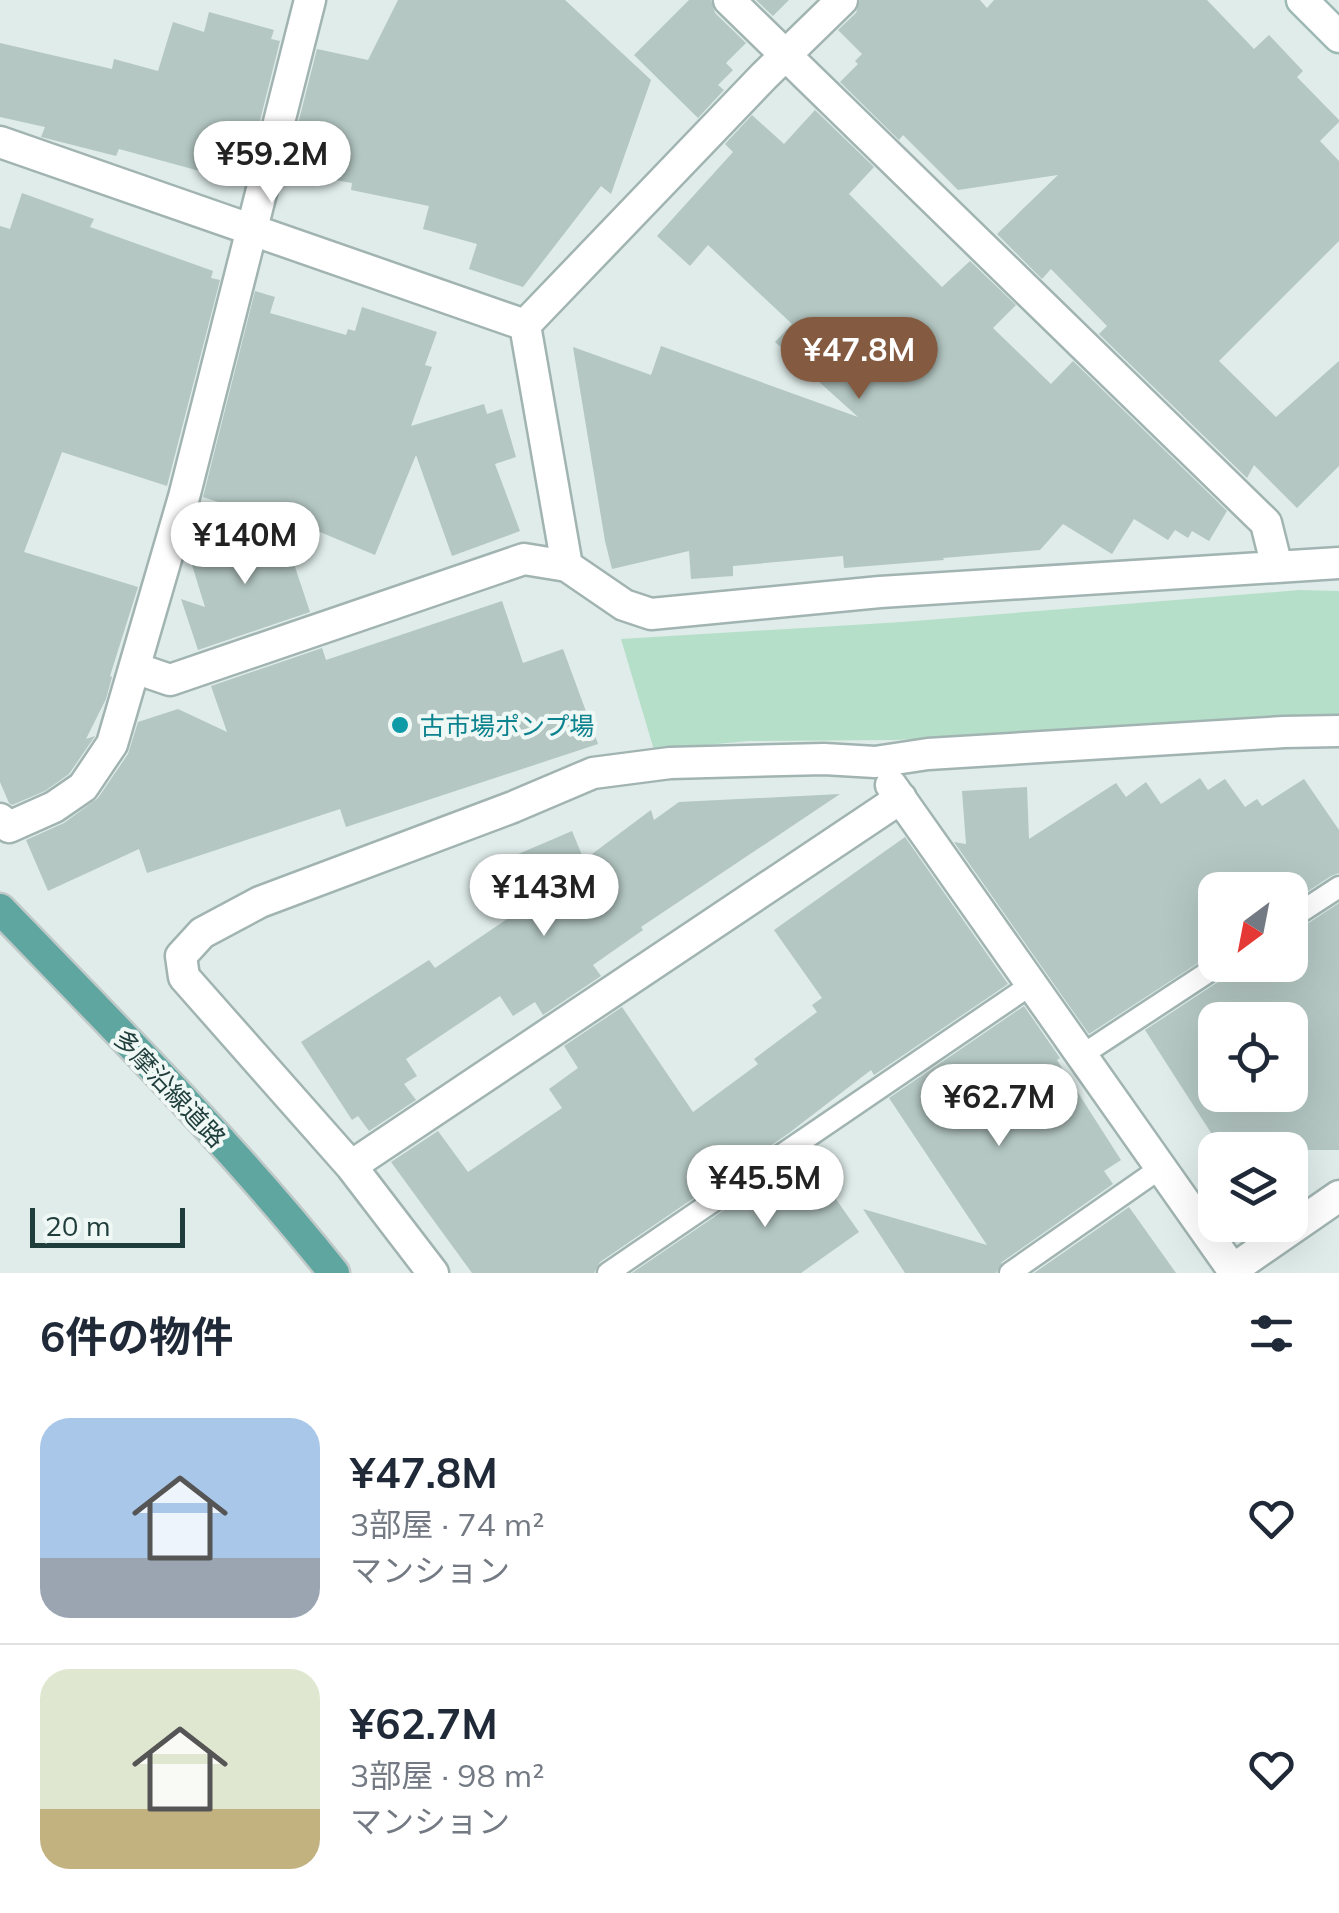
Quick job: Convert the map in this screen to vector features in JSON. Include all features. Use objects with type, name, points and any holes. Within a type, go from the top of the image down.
[{"type":"main road","name":"多摩沿線道路","points":[[0,908],[169,1084],[334,1273]]},
{"type":"street","points":[[0,819],[9,827],[54,807],[82,787],[112,744],[184,497],[310,0]]},
{"type":"street","points":[[729,0],[1266,522],[1277,566]]},
{"type":"street","points":[[525,326],[842,0]]},
{"type":"street","points":[[1302,0],[1339,37]]},
{"type":"street","points":[[0,142],[525,326]]},
{"type":"street","points":[[525,326],[568,566]]},
{"type":"street","points":[[135,668],[170,680],[524,559],[568,566],[624,605],[651,614],[880,592],[1339,563]]},
{"type":"street","points":[[433,1273],[351,1166],[184,977],[181,956],[202,934],[260,902],[593,773],[670,763],[824,759],[874,762],[928,754],[1339,732]]},
{"type":"street","points":[[874,762],[1233,1271],[1339,1196]]},
{"type":"street","points":[[351,1166],[901,798]]},
{"type":"lane","points":[[1308,907],[1339,886]]},
{"type":"lane","points":[[1082,1055],[1198,979]]},
{"type":"lane","points":[[608,1273],[1032,984]]},
{"type":"lane","points":[[1010,1273],[1162,1167]]},
{"type":"green space","points":[[1300,590],[1339,591],[1339,715],[1203,727],[893,740],[748,741],[654,750],[621,639],[902,622]]},
{"type":"building","points":[[398,0],[565,0],[651,80],[611,194],[601,186],[523,287],[469,269],[477,244],[423,229],[429,206],[351,190],[352,183],[286,171],[317,49],[368,60]]},
{"type":"building","points":[[689,0],[711,0],[715,13],[746,43],[726,63],[733,70],[718,85],[724,90],[698,118],[634,55]]},
{"type":"building","points":[[756,0],[789,0],[773,16]]},
{"type":"building","points":[[860,0],[980,0],[987,8],[994,0],[1207,0],[1254,49],[1269,35],[1303,71],[1297,77],[1339,120],[1320,141],[1339,161],[1339,241],[1219,361],[1276,417],[1339,361],[1339,466],[1297,508],[1254,465],[1247,478],[1099,334],[1107,326],[1051,269],[1042,279],[997,234],[1058,175],[958,190],[903,135],[899,140],[840,82],[858,64],[855,61],[862,54],[838,30],[856,13]]},
{"type":"building","points":[[209,12],[274,30],[271,39],[280,41],[249,164],[245,163],[240,182],[119,149],[116,156],[41,137],[45,127],[0,117],[0,43],[112,69],[114,59],[158,71],[173,22],[204,32]]},
{"type":"building","points":[[815,110],[874,167],[849,194],[942,287],[970,261],[1016,305],[993,328],[1051,384],[1073,361],[1227,511],[1209,541],[1192,531],[1188,538],[1175,530],[1168,540],[1134,519],[1112,554],[1063,524],[1040,550],[944,560],[844,568],[843,556],[733,566],[733,576],[691,579],[689,551],[612,569],[573,347],[651,375],[661,346],[858,417],[775,342],[792,324],[708,245],[690,266],[657,236],[733,152],[725,144],[752,115],[784,144]]},
{"type":"building","points":[[22,193],[94,219],[90,227],[213,271],[211,278],[220,280],[167,486],[62,452],[24,552],[138,587],[106,699],[86,739],[95,736],[69,774],[45,791],[12,805],[0,782],[0,226],[10,229]]},
{"type":"building","points":[[255,291],[275,297],[270,313],[346,335],[348,329],[355,331],[362,307],[437,332],[425,365],[432,367],[411,426],[484,404],[487,414],[502,409],[516,457],[495,464],[520,531],[452,556],[416,455],[375,555],[277,514],[279,522],[203,497]]},
{"type":"building","points":[[280,522],[310,612],[198,650],[181,599],[205,607],[192,565],[203,561],[199,549]]},
{"type":"building","name":"古市場ポンプ場","points":[[502,601],[523,663],[563,649],[598,744],[346,827],[340,809],[147,873],[139,849],[48,891],[26,840],[64,823],[98,798],[128,754],[138,722],[178,709],[227,732],[211,686],[322,648],[326,660]]},
{"type":"building","points":[[1200,778],[1208,790],[1225,779],[1245,807],[1257,799],[1262,806],[1304,779],[1339,830],[1339,873],[1308,891],[1308,872],[1198,872],[1198,963],[1089,1034],[954,842],[966,844],[962,791],[1027,787],[1029,839],[1116,783],[1126,797],[1146,782],[1161,804]]},
{"type":"building","points":[[840,794],[641,927],[643,930],[593,965],[601,976],[543,1015],[535,1002],[513,1016],[500,996],[406,1059],[417,1076],[404,1084],[416,1100],[369,1131],[358,1116],[352,1120],[301,1042],[429,960],[435,968],[529,904],[509,858],[572,831],[584,860],[651,810],[654,820],[679,802]]},
{"type":"building","points":[[905,837],[1008,984],[874,1075],[871,1070],[789,1133],[600,1262],[594,1273],[472,1273],[391,1162],[438,1131],[468,1172],[562,1108],[549,1089],[578,1068],[564,1046],[622,1007],[693,1112],[758,1064],[754,1059],[817,1012],[812,1005],[822,998],[774,930]]},
{"type":"building","points":[[1339,903],[1339,1150],[1308,1150],[1308,1132],[1210,1132],[1145,1030],[1218,982],[1308,982],[1308,923]]},
{"type":"building","points":[[1024,1006],[1121,1160],[1104,1171],[1113,1184],[1002,1262],[996,1273],[905,1273],[863,1209],[987,1245],[889,1098]]},
{"type":"building","points":[[805,1155],[859,1232],[801,1273],[632,1273]]},
{"type":"building","points":[[1129,1207],[1176,1273],[1034,1273]]},
{"type":"place","name":"古市場ポンプ場","points":[[400,725]]}]
